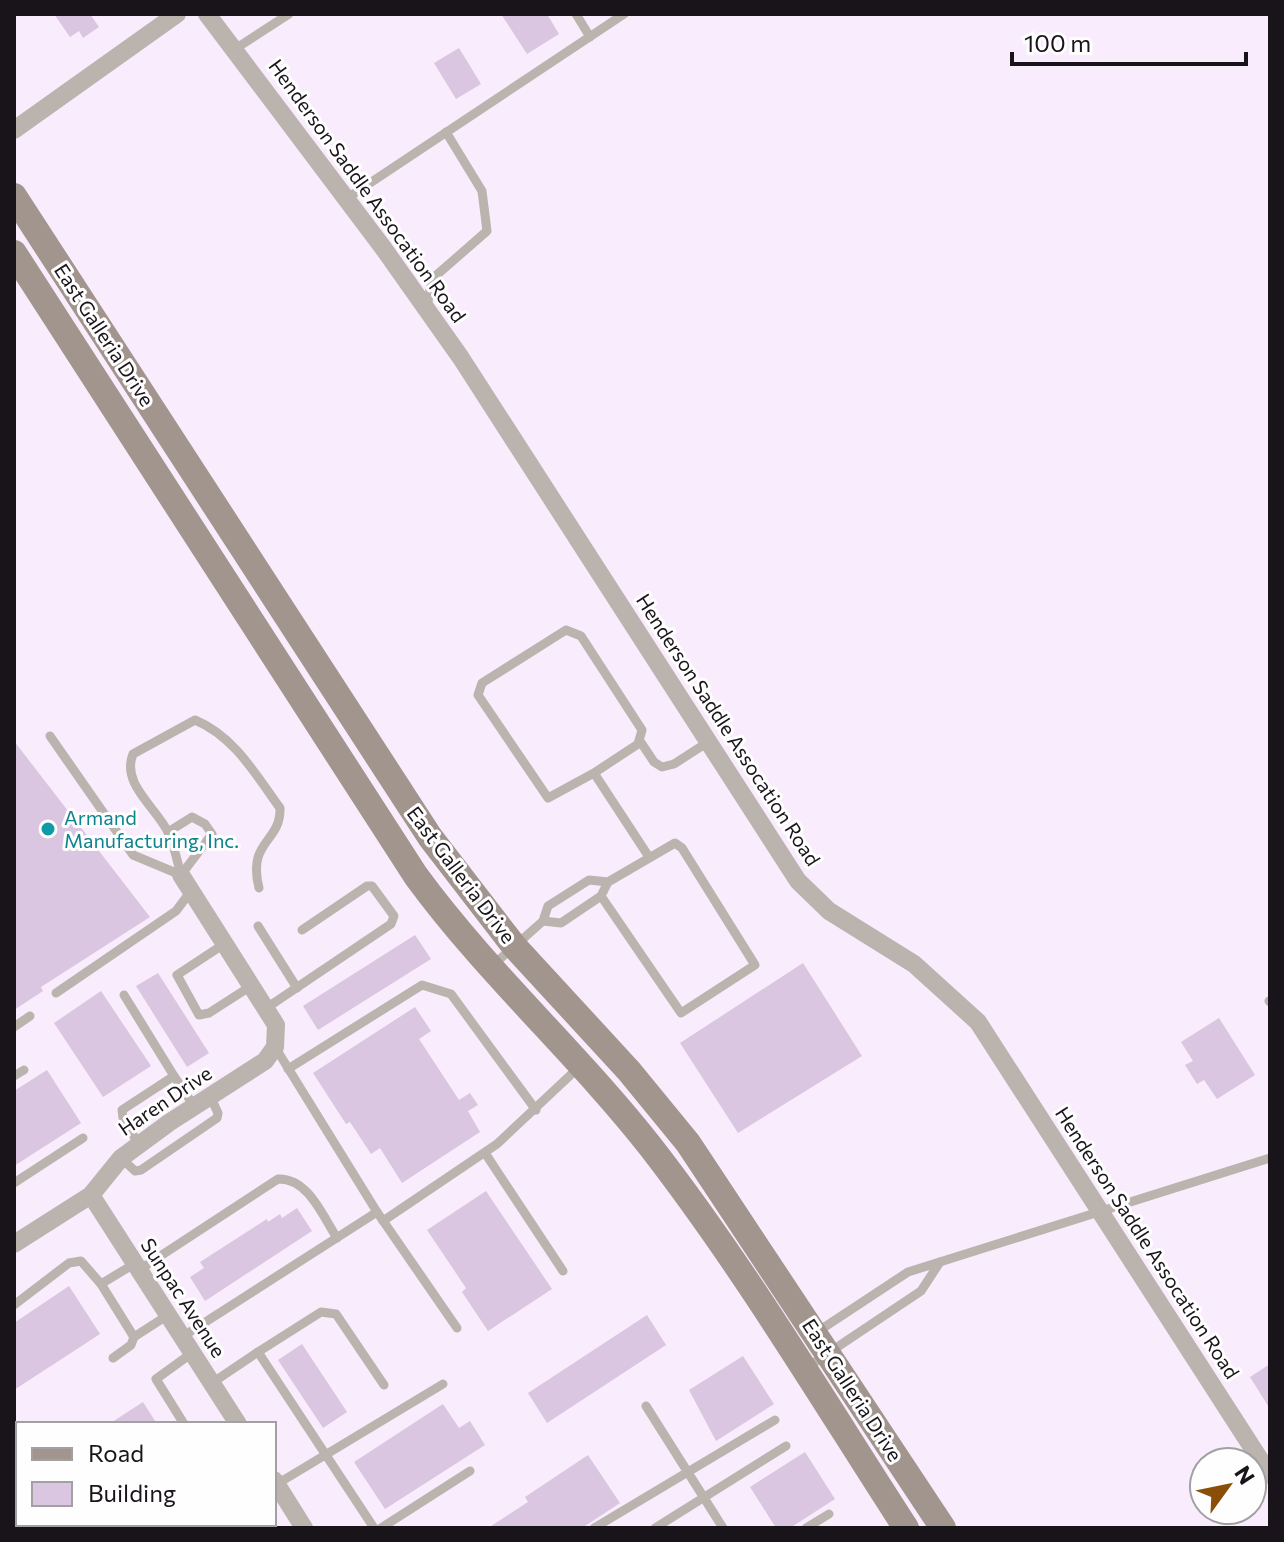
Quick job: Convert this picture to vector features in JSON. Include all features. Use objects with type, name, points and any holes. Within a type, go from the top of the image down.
[{"type":"main road","name":"East Galleria Drive","points":[[14,196],[430,837],[514,946],[629,1071],[679,1131],[943,1528]]},
{"type":"main road","name":"East Galleria Drive","points":[[14,253],[441,910],[580,1066],[680,1186],[906,1528]]},
{"type":"street","points":[[14,130],[177,14]]},
{"type":"street","name":"Henderson Saddle Assocation Road","points":[[207,14],[427,308],[798,881],[829,911],[914,964],[978,1022],[1270,1475]]},
{"type":"street","points":[[186,883],[276,1025],[272,1052]]},
{"type":"street","name":"Haren Drive","points":[[15,1241],[91,1195],[121,1158],[272,1052]]},
{"type":"street","name":"Sunpac Avenue","points":[[91,1195],[237,1422]]},
{"type":"street","points":[[276,1484],[304,1528]]},
{"type":"lane","points":[[235,49],[289,14]]},
{"type":"lane","points":[[576,14],[590,37]]},
{"type":"lane","points":[[346,199],[624,14]]},
{"type":"lane","points":[[427,308],[432,279],[487,231],[482,191],[446,132]]},
{"type":"lane","points":[[640,741],[594,773],[548,798],[478,695],[482,683],[566,630],[574,631],[581,636],[642,730],[640,741],[654,762],[662,767],[674,764],[708,742]]},
{"type":"lane","points":[[186,883],[168,832],[130,777],[129,764],[133,754],[195,720],[214,728],[241,754],[280,808],[276,830],[261,845],[257,857],[259,888]]},
{"type":"lane","points":[[50,736],[133,855],[186,883]]},
{"type":"lane","points":[[594,773],[649,857]]},
{"type":"lane","points":[[56,993],[176,911],[186,883],[212,834],[205,824],[192,817],[168,832]]},
{"type":"lane","points":[[543,921],[561,923],[601,896],[608,882],[675,843],[682,848],[755,965],[751,971],[681,1013],[601,896]]},
{"type":"lane","points":[[490,968],[543,921],[548,906],[589,880],[608,882]]},
{"type":"lane","points":[[265,1009],[391,924],[394,916],[372,886],[367,886],[302,930]]},
{"type":"lane","points":[[258,926],[297,988]]},
{"type":"lane","points":[[224,944],[177,975],[199,1015],[209,1013],[251,986]]},
{"type":"lane","points":[[288,1069],[422,985],[433,986],[451,994],[536,1110]]},
{"type":"lane","points":[[121,1158],[135,1171],[141,1170],[217,1118],[218,1113],[174,1076],[124,995]]},
{"type":"lane","points":[[14,1027],[30,1016]]},
{"type":"lane","points":[[272,1052],[288,1069],[377,1212],[457,1328]]},
{"type":"lane","points":[[383,1221],[485,1153],[536,1110],[580,1066]]},
{"type":"lane","points":[[14,1076],[24,1070]]},
{"type":"lane","points":[[139,1145],[123,1118],[122,1110],[174,1076]]},
{"type":"lane","points":[[14,1183],[83,1138]]},
{"type":"lane","points":[[485,1153],[563,1271]]},
{"type":"lane","points":[[796,1360],[822,1343],[908,1272],[1270,1158]]},
{"type":"lane","points":[[101,1284],[137,1267],[278,1179],[290,1179],[300,1184],[337,1238]]},
{"type":"lane","points":[[183,1422],[156,1379],[187,1345],[377,1212]]},
{"type":"lane","points":[[14,1305],[76,1260],[81,1261],[101,1284],[134,1337]]},
{"type":"lane","points":[[796,1360],[921,1291],[940,1262]]},
{"type":"lane","points":[[212,1383],[321,1312],[336,1314],[384,1385]]},
{"type":"lane","points":[[113,1358],[131,1345],[134,1337],[168,1315]]},
{"type":"lane","points":[[258,1352],[374,1528]]},
{"type":"lane","points":[[276,1481],[443,1384]]},
{"type":"lane","points":[[646,1406],[723,1528]]},
{"type":"lane","points":[[594,1528],[775,1420]]},
{"type":"lane","points":[[655,1528],[786,1446]]},
{"type":"lane","points":[[381,1528],[470,1471]]},
{"type":"lane","points":[[806,1528],[829,1514]]},
{"type":"building","points":[[54,14],[90,14],[99,27],[83,38],[79,31],[70,37]]},
{"type":"building","points":[[501,14],[547,14],[559,34],[527,54]]},
{"type":"building","points":[[459,48],[481,84],[456,99],[434,63]]},
{"type":"building","name":"Armand Manufacturing, Inc.","points":[[14,741],[150,917],[41,987],[43,991],[14,1010]]},
{"type":"building","points":[[415,935],[431,959],[318,1030],[303,1006]]},
{"type":"building","points":[[803,963],[862,1056],[738,1133],[680,1043]]},
{"type":"building","points":[[158,973],[209,1053],[187,1067],[136,986]]},
{"type":"building","points":[[101,991],[151,1066],[103,1097],[54,1023]]},
{"type":"building","points":[[415,1007],[431,1031],[419,1039],[459,1100],[470,1093],[478,1105],[468,1111],[480,1132],[402,1183],[380,1148],[371,1154],[350,1122],[346,1124],[313,1073]]},
{"type":"building","points":[[1219,1018],[1255,1075],[1217,1099],[1204,1080],[1197,1084],[1185,1065],[1193,1061],[1181,1042]]},
{"type":"building","points":[[47,1070],[81,1123],[14,1166],[14,1091]]},
{"type":"building","points":[[486,1191],[552,1289],[488,1331],[462,1292],[466,1288],[427,1230]]},
{"type":"building","points":[[297,1208],[312,1231],[205,1301],[190,1277],[204,1268],[200,1262],[267,1219],[268,1222],[280,1214],[282,1218]]},
{"type":"building","points":[[69,1286],[100,1334],[14,1390],[14,1323]]},
{"type":"building","points":[[647,1315],[666,1345],[547,1423],[528,1393]]},
{"type":"building","points":[[302,1344],[347,1412],[323,1428],[278,1360]]},
{"type":"building","points":[[743,1356],[774,1404],[716,1441],[689,1390]]},
{"type":"building","points":[[1270,1364],[1270,1409],[1250,1377]]},
{"type":"building","points":[[143,1402],[156,1422],[112,1422]]},
{"type":"building","points":[[443,1404],[459,1428],[470,1421],[485,1445],[385,1509],[354,1462]]},
{"type":"building","points":[[805,1452],[835,1499],[790,1528],[776,1528],[750,1487]]},
{"type":"building","points":[[588,1455],[620,1503],[582,1528],[488,1528],[528,1502],[525,1497]]},
{"type":"place","name":"Armand Manufacturing, Inc.","points":[[48,829]]}]
